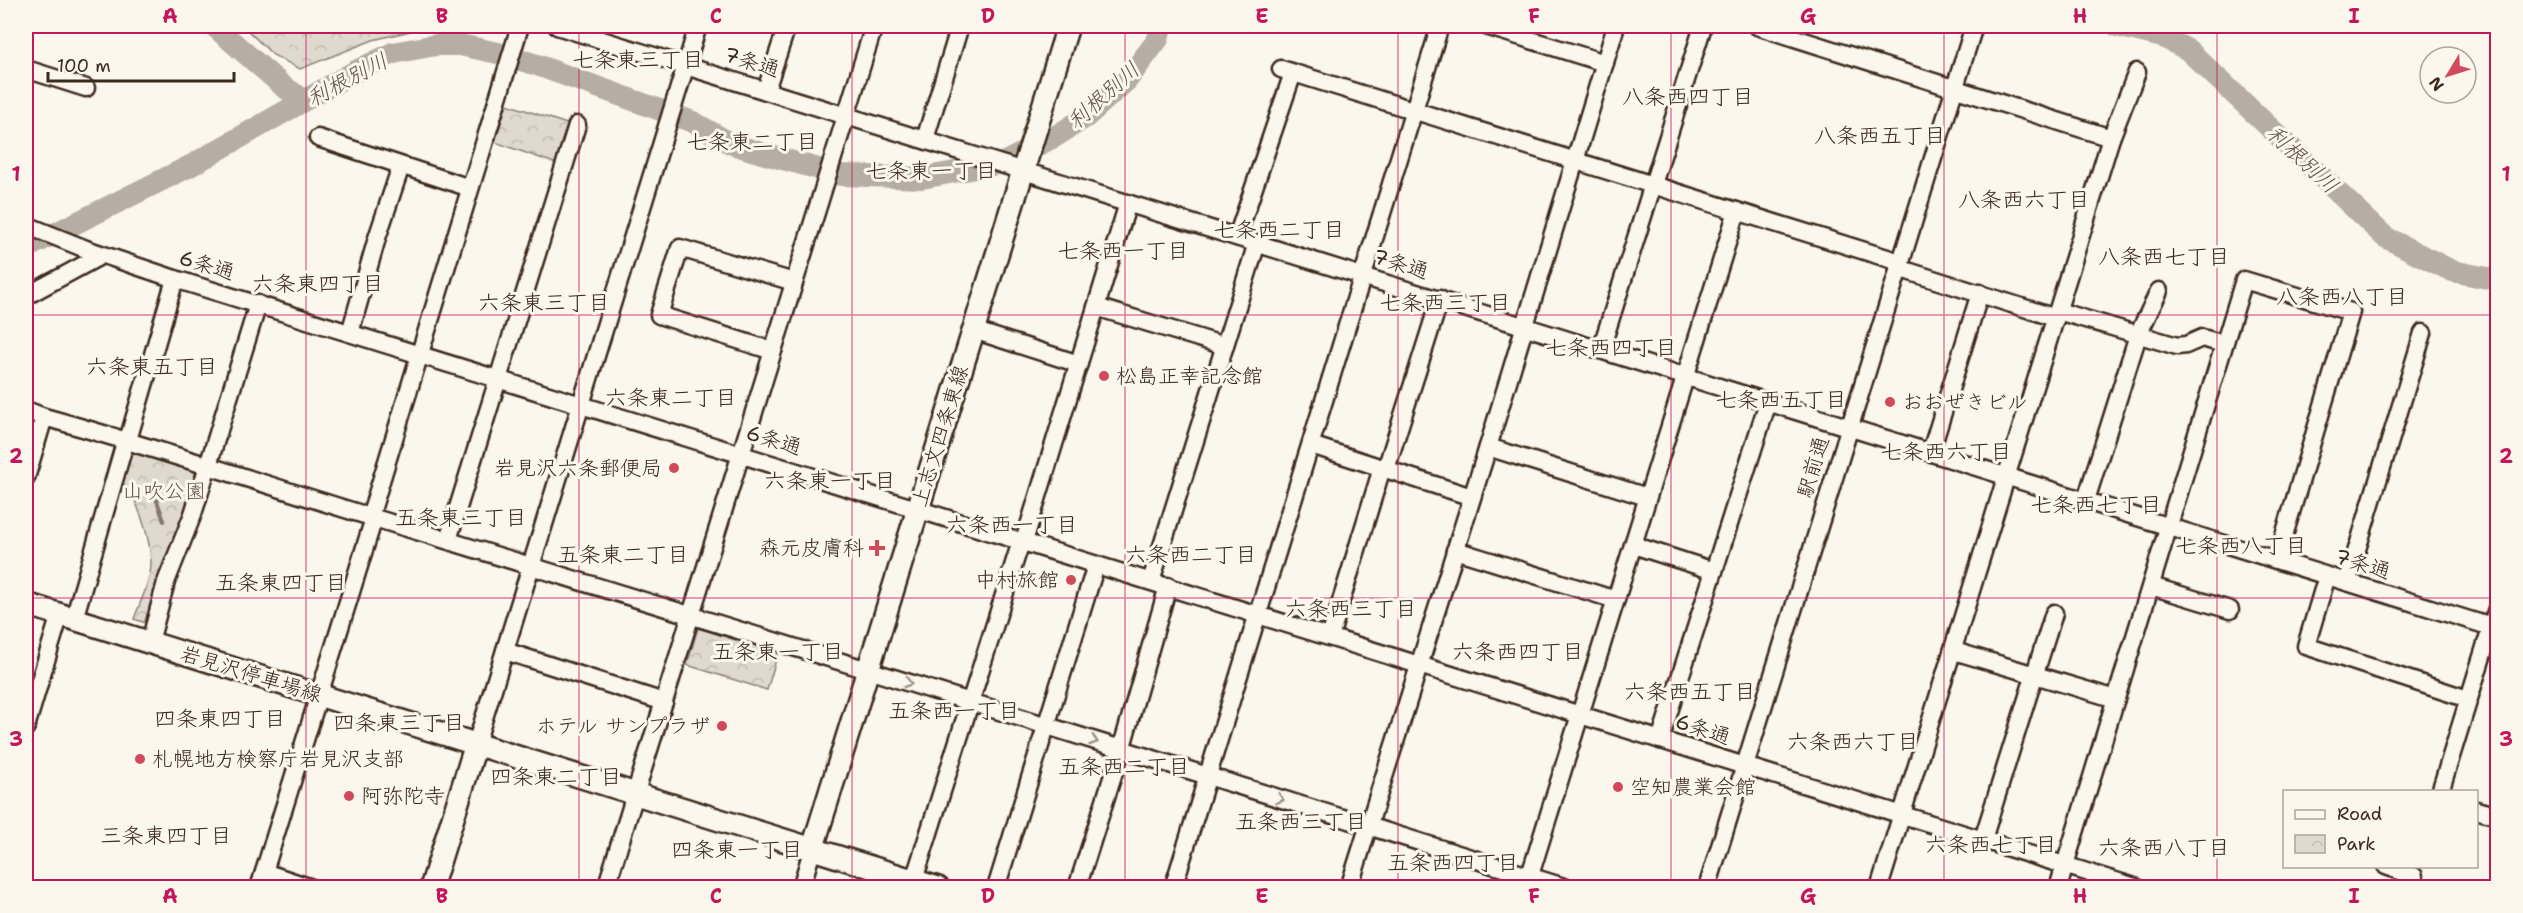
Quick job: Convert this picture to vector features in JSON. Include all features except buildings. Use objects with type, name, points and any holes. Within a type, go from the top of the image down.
[{"type":"main road","name":"上志文四条東線","points":[[813,847],[1068,26]]},
{"type":"main road","name":"岩見沢停車場線","points":[[26,604],[635,794],[813,847],[938,888]]},
{"type":"main road","points":[[431,888],[476,744]]},
{"type":"street","name":"7条通","points":[[556,26],[598,32],[685,65],[930,141],[1023,175],[1128,203],[1440,299],[2494,628]]},
{"type":"street","points":[[476,744],[698,26]]},
{"type":"street","points":[[766,90],[786,26]]},
{"type":"street","points":[[606,888],[874,26]]},
{"type":"street","points":[[930,141],[960,26]]},
{"type":"street","points":[[1173,888],[1440,26]]},
{"type":"street","points":[[1486,26],[1605,63]]},
{"type":"street","points":[[1349,888],[1488,447],[1616,26]]},
{"type":"street","points":[[1601,349],[1703,26]]},
{"type":"street","points":[[1758,26],[2111,138]]},
{"type":"street","name":"駅前通","points":[[1707,888],[1974,26]]},
{"type":"street","points":[[312,888],[261,880],[320,695],[419,355],[519,31]]},
{"type":"street","points":[[26,69],[86,88]]},
{"type":"street","points":[[1237,237],[1287,71],[1737,211],[1980,293],[2178,346],[2202,338],[2224,344]]},
{"type":"street","points":[[1879,888],[2111,138],[2137,72]]},
{"type":"street","points":[[448,540],[577,125]]},
{"type":"street","points":[[318,138],[470,188]]},
{"type":"street","points":[[350,333],[377,238],[401,166]]},
{"type":"street","points":[[914,880],[1128,203]]},
{"type":"street","points":[[1528,882],[1737,211]]},
{"type":"street","name":"6条通","points":[[26,225],[102,255],[175,279],[2138,888]]},
{"type":"street","points":[[1151,581],[1257,243]]},
{"type":"street","points":[[773,351],[659,315],[680,248],[795,282]]},
{"type":"street","points":[[26,296],[102,255]]},
{"type":"street","points":[[26,727],[67,616],[127,440],[175,279]]},
{"type":"street","points":[[2058,888],[2244,280],[2351,312],[2277,560]]},
{"type":"street","points":[[2086,500],[2138,335],[2159,291]]},
{"type":"street","points":[[1931,451],[1980,293]]},
{"type":"street","points":[[1330,637],[1440,299]]},
{"type":"street","points":[[150,642],[166,582],[193,514],[258,304]]},
{"type":"street","points":[[1096,307],[1225,346]]},
{"type":"street","points":[[973,330],[1078,364]]},
{"type":"street","points":[[2347,582],[2423,333]]},
{"type":"street","points":[[1660,740],[1768,402]]},
{"type":"street","points":[[26,411],[692,614],[1368,826],[1528,882],[1568,888]]},
{"type":"street","points":[[26,478],[44,417]]},
{"type":"street","points":[[1311,445],[1472,497]]},
{"type":"street","points":[[1488,447],[1647,497]]},
{"type":"street","points":[[1633,545],[1714,571]]},
{"type":"street","points":[[1455,550],[1616,600]]},
{"type":"street","points":[[996,888],[1096,565]]},
{"type":"street","points":[[2327,576],[2306,646],[2469,699]]},
{"type":"street","points":[[1077,888],[1121,750],[1168,586]]},
{"type":"street","points":[[2151,586],[2230,610]]},
{"type":"street","points":[[2441,790],[2494,628],[2498,605]]},
{"type":"street","points":[[1983,839],[2054,613]]},
{"type":"street","points":[[505,651],[664,702]]},
{"type":"street","points":[[1954,651],[2116,699]]},
{"type":"street","points":[[2478,811],[2498,816]]},
{"type":"street","points":[[801,888],[813,847]]},
{"type":"street","points":[[2389,868],[2414,877]]},
{"type":"green space","points":[[243,26],[431,26],[373,40],[300,69],[273,55]]},
{"type":"green space","points":[[507,104],[570,125],[557,164],[495,142]]},
{"type":"green space","name":"山吹公園","points":[[128,448],[200,470],[149,624],[134,619],[148,583],[151,561],[148,541],[137,505],[126,486],[119,480]]},
{"type":"green space","points":[[698,628],[778,653],[767,690],[687,665]]},
{"type":"waterway","points":[[214,26],[284,87],[304,100]]},
{"type":"waterway","name":"利根別川","points":[[26,248],[192,165],[354,72],[393,53],[436,45],[460,45],[498,53],[693,122],[732,144],[768,155],[841,175],[922,178],[1003,163],[1056,136],[1086,117],[1128,79],[1158,39],[1161,26]]},
{"type":"waterway","name":"利根別川","points":[[2117,26],[2163,37],[2188,50],[2385,237],[2452,271],[2498,280]]},
{"type":"waterway","points":[[145,485],[155,495],[164,521]]},
{"type":"place","name":"松島正幸記念館","points":[[1104,376]]},
{"type":"place","name":"おおぜきビル","points":[[1890,402]]},
{"type":"place","name":"岩見沢六条郵便局","points":[[674,468]]},
{"type":"place","name":"森元皮膚科","points":[[877,548]]},
{"type":"place","name":"中村旅館","points":[[1071,580]]},
{"type":"place","name":"ホテル サンプラザ","points":[[722,726]]},
{"type":"place","name":"札幌地方検察庁岩見沢支部","points":[[140,759]]},
{"type":"place","name":"空知農業会館","points":[[1618,787]]},
{"type":"place","name":"阿弥陀寺","points":[[349,796]]},
{"type":"district","name":"七条東三丁目","points":[[638,59]]},
{"type":"district","name":"八条西四丁目","points":[[1688,96]]},
{"type":"district","name":"八条西五丁目","points":[[1880,135]]},
{"type":"district","name":"七条東二丁目","points":[[752,141]]},
{"type":"district","name":"七条東一丁目","points":[[931,170]]},
{"type":"district","name":"八条西六丁目","points":[[2024,199]]},
{"type":"district","name":"七条西二丁目","points":[[1279,229]]},
{"type":"district","name":"七条西一丁目","points":[[1123,250]]},
{"type":"district","name":"八条西七丁目","points":[[2164,256]]},
{"type":"district","name":"六条東四丁目","points":[[318,283]]},
{"type":"district","name":"八条西八丁目","points":[[2342,296]]},
{"type":"district","name":"六条東三丁目","points":[[544,302]]},
{"type":"district","name":"七条西三丁目","points":[[1445,302]]},
{"type":"district","name":"七条西四丁目","points":[[1611,347]]},
{"type":"district","name":"六条東五丁目","points":[[152,366]]},
{"type":"district","name":"六条東二丁目","points":[[671,397]]},
{"type":"district","name":"七条西五丁目","points":[[1781,399]]},
{"type":"district","name":"七条西六丁目","points":[[1946,451]]},
{"type":"district","name":"六条東一丁目","points":[[830,480]]},
{"type":"district","name":"七条西七丁目","points":[[2096,504]]},
{"type":"district","name":"五条東三丁目","points":[[461,517]]},
{"type":"district","name":"六条西一丁目","points":[[1012,524]]},
{"type":"district","name":"七条西八丁目","points":[[2241,545]]},
{"type":"district","name":"五条東二丁目","points":[[623,554]]},
{"type":"district","name":"六条西二丁目","points":[[1191,554]]},
{"type":"district","name":"五条東四丁目","points":[[281,582]]},
{"type":"district","name":"六条西三丁目","points":[[1351,608]]},
{"type":"district","name":"五条東一丁目","points":[[778,651]]},
{"type":"district","name":"六条西四丁目","points":[[1518,651]]},
{"type":"district","name":"六条西五丁目","points":[[1690,691]]},
{"type":"district","name":"五条西一丁目","points":[[954,710]]},
{"type":"district","name":"四条東四丁目","points":[[220,718]]},
{"type":"district","name":"四条東三丁目","points":[[399,722]]},
{"type":"district","name":"六条西六丁目","points":[[1853,741]]},
{"type":"district","name":"五条西二丁目","points":[[1124,766]]},
{"type":"district","name":"四条東二丁目","points":[[556,776]]},
{"type":"district","name":"五条西三丁目","points":[[1301,821]]},
{"type":"district","name":"三条東四丁目","points":[[166,835]]},
{"type":"district","name":"六条西七丁目","points":[[1991,844]]},
{"type":"district","name":"六条西八丁目","points":[[2164,847]]},
{"type":"district","name":"四条東一丁目","points":[[737,849]]},
{"type":"district","name":"五条西四丁目","points":[[1453,862]]}]
